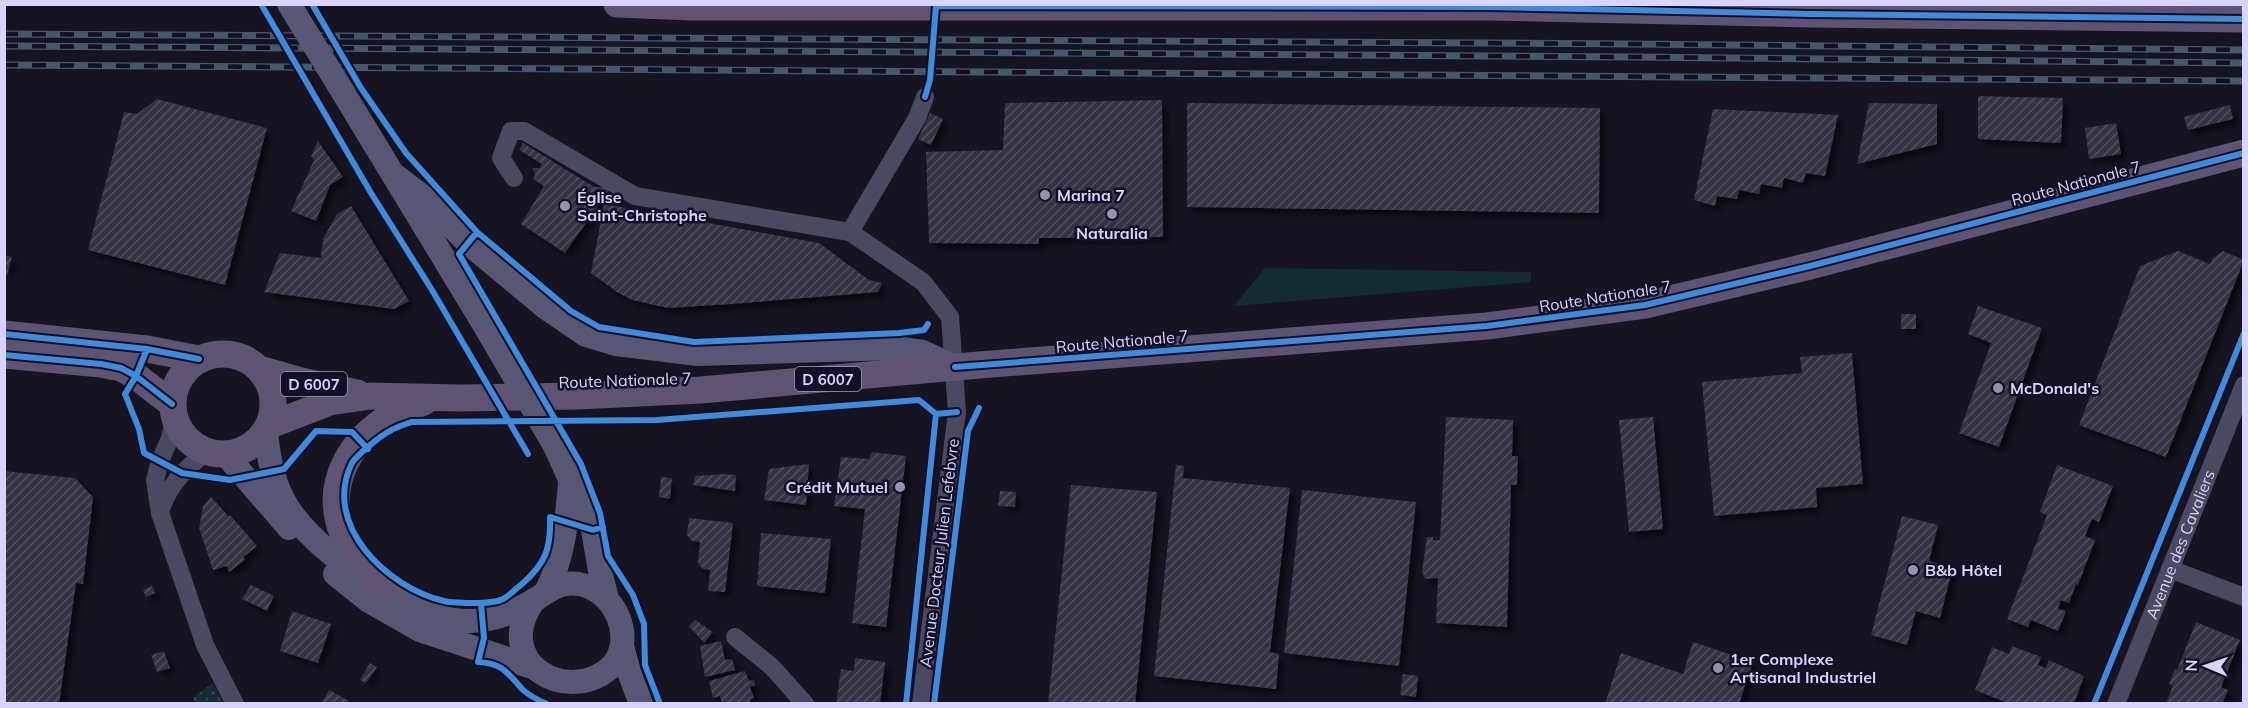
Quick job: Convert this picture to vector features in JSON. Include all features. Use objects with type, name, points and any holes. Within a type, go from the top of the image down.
[{"type":"main road","points":[[289,4],[482,321],[571,476],[593,530],[600,572],[608,599],[617,613],[622,629],[622,646],[641,704]]},
{"type":"main road","points":[[617,4],[692,7],[1494,6],[1810,14],[2244,19]]},
{"type":"main road","name":"Route Nationale 7","points":[[267,428],[330,402],[370,396],[436,398],[578,396],[701,390],[955,367],[1487,326],[1645,305],[1810,266],[2244,153]]},
{"type":"main road","points":[[392,173],[422,196],[468,243],[545,307],[586,335],[616,344],[698,354],[895,348],[923,352],[955,367]]},
{"type":"main road","points":[[4,334],[147,349],[199,359]]},
{"type":"main road","points":[[173,412],[174,390],[179,378],[199,359],[215,354],[232,354],[260,369],[273,397],[273,412],[267,428],[256,442],[242,451],[217,454]]},
{"type":"main road","points":[[4,355],[101,364],[121,368],[136,376],[173,412],[193,445],[217,454],[322,563],[369,601],[420,630],[530,666]]},
{"type":"main road","name":"Route Nationale 7","points":[[260,369],[305,382],[370,396]]},
{"type":"main road","points":[[381,587],[357,558],[343,535],[335,507],[336,489],[343,466],[360,440],[395,413],[436,398]]},
{"type":"main road","points":[[267,428],[271,471],[287,507],[312,538],[345,565],[418,611],[457,620],[482,620],[505,614],[562,585],[579,584],[594,589],[608,599]]},
{"type":"main road","points":[[571,476],[566,535],[556,571],[525,613],[520,628],[520,644],[530,666],[544,679],[567,687],[592,702]]},
{"type":"main road","points":[[567,687],[586,685],[602,677],[615,663],[622,646]]},
{"type":"street","points":[[514,177],[501,158],[511,131],[524,131],[636,196],[850,232],[917,118],[925,97]]},
{"type":"street","name":"Avenue Docteur Julien Lefebvre","points":[[850,232],[923,282],[950,317],[957,412],[921,704]]},
{"type":"street","name":"Avenue des Cavaliers","points":[[2116,704],[2244,385]]},
{"type":"street","points":[[173,412],[170,438],[159,461],[155,480],[160,513],[205,645],[235,704]]},
{"type":"street","points":[[160,513],[165,496],[191,463],[217,454]]},
{"type":"street","points":[[2170,569],[2244,597]]},
{"type":"street","points":[[735,637],[772,667],[805,704]]},
{"type":"green space","points":[[1265,268],[1531,272],[1531,282],[1234,306]]},
{"type":"green space","points":[[213,683],[223,703],[195,703],[193,697]]},
{"type":"building","points":[[1978,96],[2063,98],[2061,143],[1978,139]]},
{"type":"building","points":[[157,99],[267,128],[225,285],[88,250],[124,112],[137,114]]},
{"type":"building","name":"Marina 7","points":[[1162,100],[1163,237],[1039,238],[1039,244],[929,243],[926,152],[1003,150],[1005,103]]},
{"type":"building","points":[[1187,103],[1600,108],[1599,213],[1187,207]]},
{"type":"building","points":[[1869,103],[1937,104],[1937,144],[1857,164]]},
{"type":"building","points":[[2230,105],[2233,119],[2188,130],[2184,117]]},
{"type":"building","points":[[1713,109],[1838,115],[1825,176],[1806,173],[1803,183],[1784,178],[1782,188],[1761,184],[1759,194],[1739,190],[1737,199],[1717,196],[1715,206],[1694,200]]},
{"type":"building","points":[[930,113],[943,119],[931,145],[918,139]]},
{"type":"building","points":[[2116,123],[2121,154],[2089,159],[2085,128]]},
{"type":"building","points":[[318,141],[343,177],[330,185],[316,221],[291,211],[314,160],[311,156]]},
{"type":"building","name":"Église Saint-Christophe","points":[[523,143],[594,187],[611,187],[565,253],[521,224],[544,186],[533,179],[535,176],[533,168],[540,168],[542,164],[519,150]]},
{"type":"building","points":[[604,204],[819,243],[869,280],[882,283],[878,292],[731,304],[668,308],[632,300],[591,273]]},
{"type":"building","points":[[351,206],[409,301],[394,309],[264,292],[280,253],[321,258],[323,239],[337,214]]},
{"type":"building","points":[[2178,251],[2210,264],[2213,258],[2223,251],[2244,260],[2166,457],[2079,425],[2140,266]]},
{"type":"building","points":[[4,255],[12,257],[7,275],[4,275]]},
{"type":"building","name":"McDonald's","points":[[1978,306],[2042,328],[1999,447],[1959,433],[1991,343],[1968,334]]},
{"type":"building","points":[[1901,314],[1916,314],[1916,329],[1901,329]]},
{"type":"building","points":[[1852,353],[1863,484],[1816,488],[1817,507],[1714,516],[1702,382],[1802,373],[1800,357]]},
{"type":"building","points":[[1446,417],[1513,420],[1512,456],[1518,456],[1517,485],[1511,485],[1507,627],[1436,623],[1438,578],[1425,579],[1422,571],[1427,537],[1440,540]]},
{"type":"building","points":[[1653,417],[1663,529],[1629,532],[1619,420]]},
{"type":"building","points":[[872,452],[906,456],[886,627],[852,623],[865,509],[834,506],[841,457],[869,459]]},
{"type":"building","points":[[809,464],[806,505],[764,500],[769,469]]},
{"type":"building","points":[[1176,465],[1184,466],[1183,478],[1290,488],[1270,652],[1279,654],[1276,689],[1154,676]]},
{"type":"building","points":[[2057,465],[2113,486],[2099,522],[2092,519],[2085,536],[2095,540],[2069,603],[2061,600],[2058,609],[2066,611],[2058,631],[2031,620],[2028,627],[2007,619],[2047,515],[2040,512]]},
{"type":"building","points":[[4,471],[75,478],[93,497],[83,584],[76,583],[59,704],[4,704]]},
{"type":"building","points":[[736,475],[735,491],[693,485],[695,476]]},
{"type":"building","points":[[661,477],[672,478],[670,499],[659,497]]},
{"type":"building","points":[[1071,485],[1157,492],[1135,704],[1048,704]]},
{"type":"building","points":[[1302,490],[1416,502],[1399,666],[1284,653]]},
{"type":"building","points":[[1000,491],[1016,492],[1015,507],[998,506]]},
{"type":"building","points":[[211,497],[257,546],[243,557],[245,560],[229,572],[227,566],[213,570],[199,528],[203,506]]},
{"type":"building","points":[[1902,516],[1938,525],[1929,561],[1953,567],[1940,618],[1916,611],[1907,645],[1871,635]]},
{"type":"building","points":[[689,518],[733,523],[725,592],[708,591],[710,570],[703,569],[698,563],[700,542],[692,541],[687,535]]},
{"type":"building","points":[[761,533],[831,539],[825,593],[757,586]]},
{"type":"building","points":[[251,585],[274,596],[267,611],[242,599]]},
{"type":"building","points":[[152,586],[155,593],[146,597],[143,590]]},
{"type":"building","points":[[292,611],[331,624],[318,663],[280,651]]},
{"type":"building","points":[[695,620],[713,632],[704,643],[689,626]]},
{"type":"building","points":[[2196,622],[2240,640],[2221,687],[2228,690],[2222,704],[2166,704],[2173,685],[2169,684]]},
{"type":"building","points":[[721,641],[725,660],[732,659],[735,670],[705,677],[700,646]]},
{"type":"building","name":"1er Complexe Artisanal Industriel","points":[[1693,642],[1753,662],[1739,704],[1605,704],[1621,653],[1683,674]]},
{"type":"building","points":[[2012,646],[2041,657],[2038,665],[2046,668],[2049,660],[2084,676],[2074,704],[2010,704],[1975,690],[1992,647],[2009,654]]},
{"type":"building","points":[[164,651],[170,668],[157,672],[151,655]]},
{"type":"building","points":[[855,658],[885,662],[880,704],[836,704],[841,669],[854,671]]},
{"type":"building","points":[[370,663],[377,667],[366,683],[360,680]]},
{"type":"building","points":[[745,671],[749,681],[754,680],[755,685],[750,687],[754,698],[750,699],[751,704],[722,704],[720,696],[713,698],[709,681]]},
{"type":"building","points":[[1403,674],[1418,676],[1416,697],[1400,695]]},
{"type":"building","points":[[329,690],[349,701],[347,704],[321,704]]},
{"type":"railway","points":[[4,34],[2244,50]]},
{"type":"railway","points":[[4,46],[2244,63]]},
{"type":"railway","points":[[4,65],[2244,81]]},
{"type":"cycle path","points":[[261,4],[371,193],[432,290],[528,454]]},
{"type":"cycle path","points":[[312,4],[361,88],[406,153],[477,232],[571,311],[599,327],[694,342],[899,333],[924,330],[928,324]]},
{"type":"cycle path","points":[[925,97],[930,80],[936,6],[1490,7],[1810,14],[2244,19]]},
{"type":"cycle path","points":[[955,367],[1487,326],[1645,305],[1810,266],[2244,153]]},
{"type":"cycle path","points":[[477,232],[459,254],[581,464],[600,513],[608,556],[633,595],[644,624],[645,665],[660,704]]},
{"type":"cycle path","points":[[2094,704],[2244,333]]},
{"type":"cycle path","points":[[4,334],[147,349],[199,359]]},
{"type":"cycle path","points":[[147,349],[136,376],[125,394],[139,429],[144,453],[182,473],[230,480],[284,469],[316,431],[352,432],[368,449]]},
{"type":"cycle path","points":[[4,355],[121,368],[136,376],[172,404]]},
{"type":"cycle path","points":[[603,527],[593,530],[550,517],[548,547],[545,555],[536,570],[510,594],[499,601],[447,602],[423,594],[402,583],[382,568],[365,550],[353,530],[345,509],[345,486],[352,463],[358,456],[386,433],[411,422],[657,420],[919,400],[936,414],[957,412]]},
{"type":"cycle path","points":[[934,704],[968,431],[979,408]]},
{"type":"cycle path","points":[[906,704],[936,414]]},
{"type":"cycle path","points":[[481,604],[484,638],[478,662],[499,666],[528,694],[547,704]]},
{"type":"place","name":"Marina 7","points":[[1045,195]]},
{"type":"place","name":"Église Saint-Christophe","points":[[565,206]]},
{"type":"place","name":"Naturalia","points":[[1112,214]]},
{"type":"place","name":"McDonald's","points":[[1998,388]]},
{"type":"place","name":"Crédit Mutuel","points":[[900,487]]},
{"type":"place","name":"B&b Hôtel","points":[[1913,570]]},
{"type":"place","name":"1er Complexe Artisanal Industriel","points":[[1718,668]]}]
